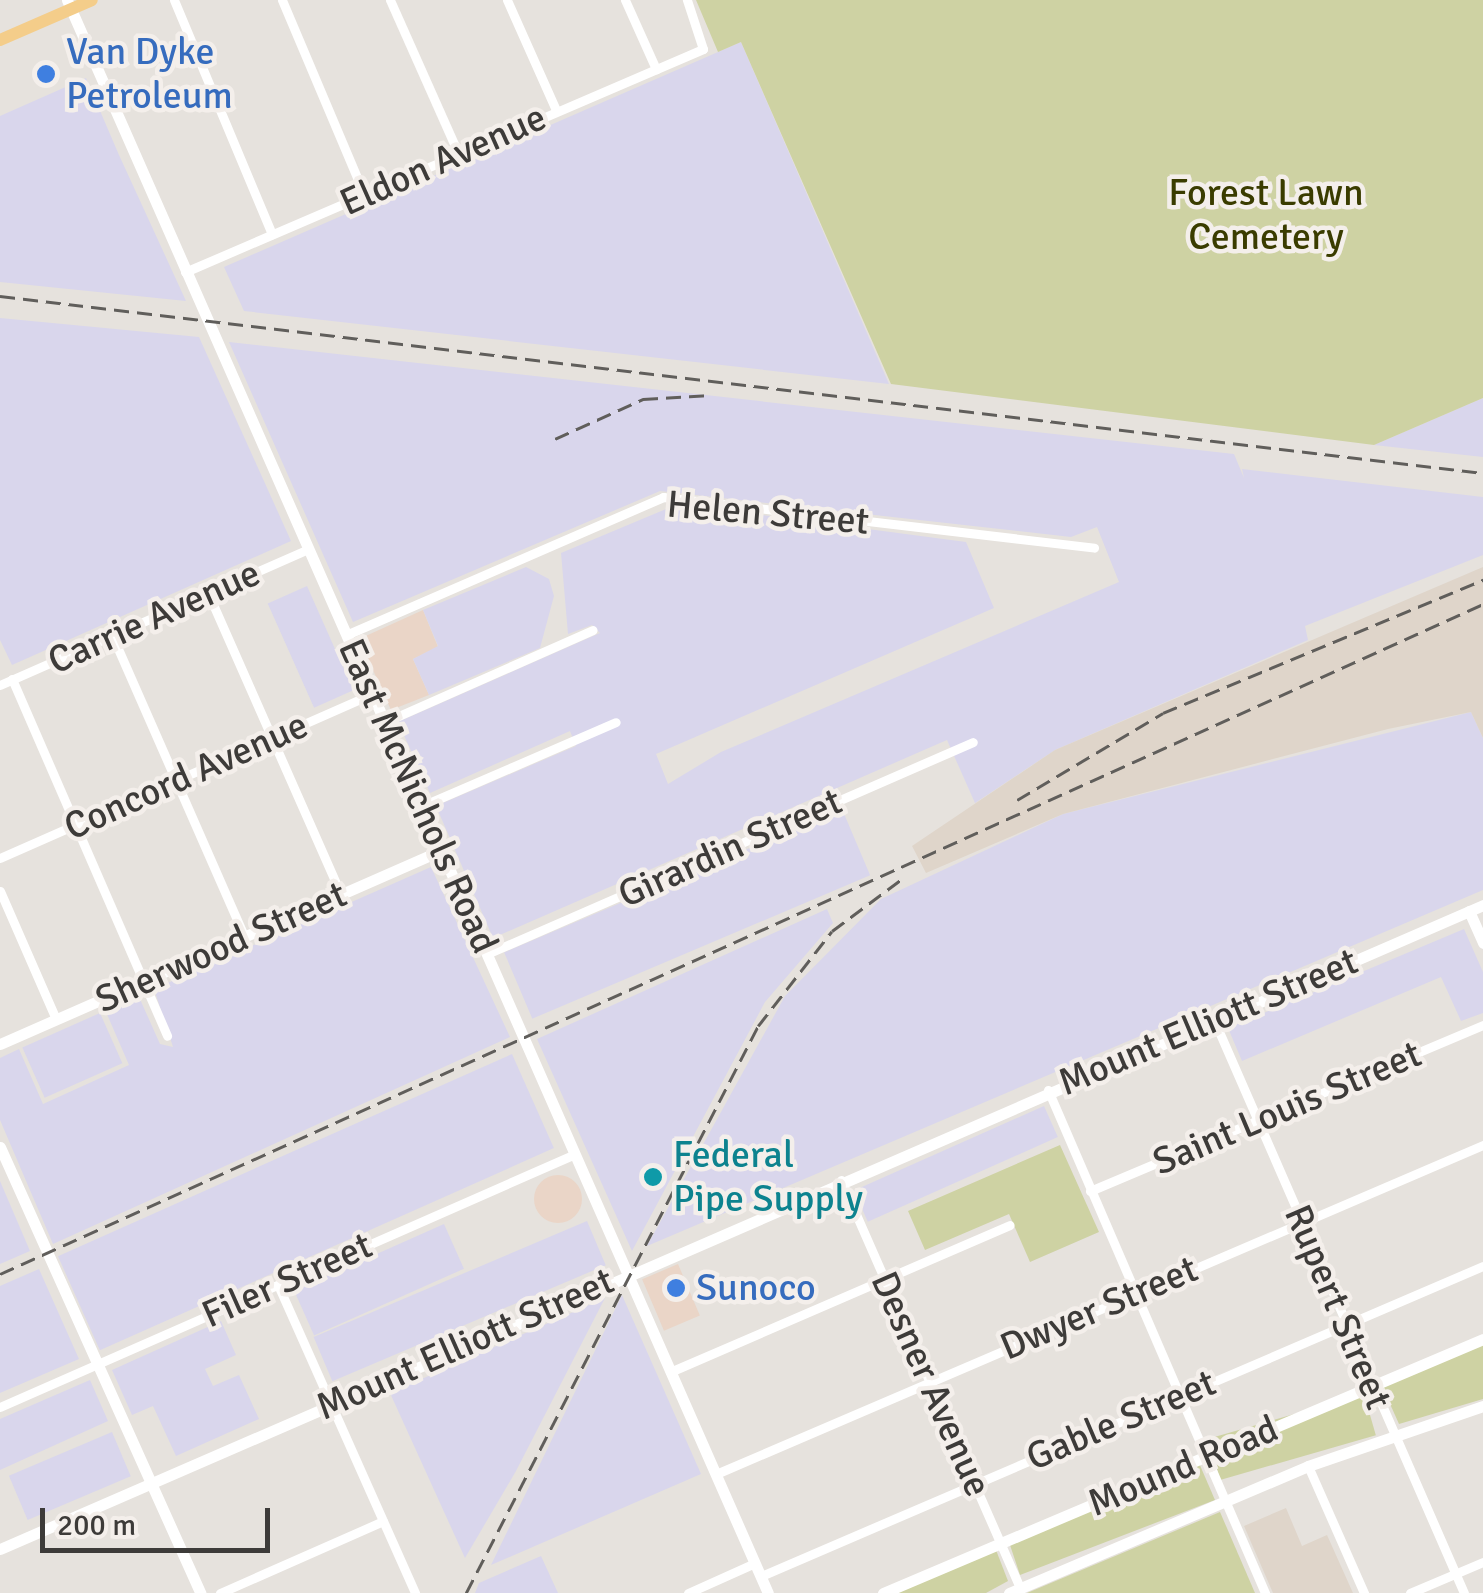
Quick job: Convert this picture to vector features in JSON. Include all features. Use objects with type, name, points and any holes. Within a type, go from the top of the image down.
[{"type":"main road","points":[[0,40],[68,5],[92,0]]},
{"type":"main road","name":"East McNichols Road","points":[[68,5],[768,1593]]},
{"type":"main road","name":"Sherwood Street","points":[[0,1044],[441,850]]},
{"type":"main road","name":"Mount Elliott Street","points":[[0,1549],[626,1273],[1483,905]]},
{"type":"main road","points":[[1469,911],[1483,942]]},
{"type":"main road","points":[[0,1148],[200,1593]]},
{"type":"main road","name":"Mound Road","points":[[883,1593],[1483,1339]]},
{"type":"main road","name":"Mound Road","points":[[1014,1591],[1308,1466],[1483,1406]]},
{"type":"street","points":[[174,0],[272,234]]},
{"type":"street","points":[[282,0],[364,194]]},
{"type":"street","points":[[390,0],[458,153]]},
{"type":"street","points":[[507,0],[556,110]]},
{"type":"street","points":[[625,0],[656,69]]},
{"type":"street","name":"Eldon Avenue","points":[[186,272],[702,49],[687,0]]},
{"type":"street","name":"Helen Street","points":[[346,635],[663,497],[1094,548]]},
{"type":"street","name":"Carrie Avenue","points":[[0,684],[308,549]]},
{"type":"street","points":[[208,593],[341,894]]},
{"type":"street","points":[[384,722],[593,630]]},
{"type":"street","points":[[112,636],[244,936]]},
{"type":"street","points":[[12,679],[167,1036]]},
{"type":"street","name":"Concord Avenue","points":[[0,858],[372,694]]},
{"type":"street","points":[[422,806],[616,722]]},
{"type":"street","name":"Girardin Street","points":[[487,954],[973,742]]},
{"type":"street","points":[[0,891],[56,1019]]},
{"type":"street","name":"Rupert Street","points":[[1214,1020],[1464,1593]]},
{"type":"street","name":"Saint Louis Street","points":[[1090,1191],[1483,1025]]},
{"type":"street","points":[[1048,1090],[1266,1593]]},
{"type":"street","name":"Dwyer Street","points":[[716,1474],[1483,1145]]},
{"type":"street","name":"Filer Street","points":[[0,1407],[575,1154]]},
{"type":"street","name":"Desner Avenue","points":[[841,1180],[1001,1544],[1014,1591]]},
{"type":"street","points":[[670,1372],[1010,1225]]},
{"type":"street","name":"Gable Street","points":[[688,1593],[758,1570],[974,1483],[1483,1266]]},
{"type":"street","points":[[278,1284],[415,1593]]},
{"type":"street","points":[[1308,1466],[1364,1593]]},
{"type":"street","points":[[220,1593],[383,1521]]},
{"type":"street","points":[[1410,1593],[1483,1562]]},
{"type":"shaded area","points":[[741,42],[889,384],[244,311],[224,267]]},
{"type":"shaded area","points":[[86,78],[186,301],[0,282],[0,116]]},
{"type":"shaded area","points":[[0,318],[199,337],[291,541],[12,665],[0,640]]},
{"type":"shaded area","points":[[229,342],[1234,454],[1244,478],[1242,469],[1483,497],[1483,555],[1305,626],[1308,640],[1055,750],[975,803],[947,740],[493,938],[436,806],[576,746],[570,731],[430,793],[398,722],[600,633],[592,625],[568,634],[561,553],[678,504],[966,542],[994,608],[656,754],[668,784],[721,752],[1119,582],[1097,527],[1071,537],[660,491],[353,622]]},
{"type":"shaded area","points":[[1483,398],[1483,457],[1374,445]]},
{"type":"shaded area","points":[[526,567],[549,579],[554,596],[540,648],[429,695],[413,659],[438,646],[423,610]]},
{"type":"shaded area","points":[[1483,567],[1483,738],[1471,712],[1388,729],[1063,814],[926,873],[912,846],[1055,750]]},
{"type":"shaded area","points":[[307,586],[353,690],[314,708],[268,603]]},
{"type":"shaded area","points":[[423,610],[438,647],[413,659],[429,695],[391,710],[359,639]]},
{"type":"shaded area","points":[[1471,712],[1483,738],[1483,890],[647,1246],[785,996],[881,899],[1063,814]]},
{"type":"shaded area","points":[[842,809],[870,875],[532,1019],[504,952]]},
{"type":"shaded area","points":[[431,867],[510,1037],[53,1244],[0,1120],[0,1058],[19,1049],[43,1104],[129,1065],[106,1012],[139,997],[160,1044],[173,1047],[154,989]]},
{"type":"shaded area","points":[[827,909],[833,923],[765,1002],[632,1251],[537,1039]]},
{"type":"shaded area","points":[[1464,929],[1483,972],[1483,1013],[1461,1021],[1441,977],[1242,1061],[1228,1028]]},
{"type":"shaded area","points":[[100,1013],[122,1063],[45,1098],[22,1048]]},
{"type":"shaded area","points":[[512,1054],[554,1148],[100,1350],[58,1256]]},
{"type":"shaded area","points":[[1044,1106],[1058,1137],[868,1222],[854,1191]]},
{"type":"shaded area","points":[[558,1175],[575,1182],[582,1199],[575,1216],[558,1223],[541,1216],[534,1199],[541,1182]]},
{"type":"shaded area","points":[[0,1181],[30,1251],[0,1264]]},
{"type":"shaded area","points":[[587,1221],[606,1265],[332,1381],[314,1337]]},
{"type":"shaded area","points":[[444,1224],[464,1269],[314,1335],[294,1291]]},
{"type":"shaded area","points":[[678,1264],[700,1316],[664,1331],[642,1279]]},
{"type":"shaded area","points":[[39,1269],[79,1359],[0,1393],[0,1286]]},
{"type":"shaded area","points":[[622,1295],[701,1474],[491,1565]]},
{"type":"shaded area","points":[[605,1298],[516,1471],[465,1558],[390,1393]]},
{"type":"shaded area","points":[[221,1321],[236,1355],[205,1369],[213,1386],[239,1375],[259,1419],[176,1456],[153,1406],[132,1415],[112,1370]]},
{"type":"shaded area","points":[[90,1380],[108,1421],[0,1470],[0,1419]]},
{"type":"shaded area","points":[[112,1432],[131,1476],[28,1520],[9,1476]]},
{"type":"shaded area","points":[[1286,1508],[1302,1546],[1327,1535],[1353,1593],[1273,1593],[1244,1526]]},
{"type":"shaded area","points":[[541,1556],[558,1593],[475,1593],[479,1583]]},
{"type":"green space","name":"Forest Lawn Cemetery","points":[[696,0],[1483,0],[1483,398],[1374,445],[891,384],[741,42],[718,52]]},
{"type":"green space","points":[[1060,1145],[1099,1232],[1030,1262],[1009,1214],[925,1250],[908,1211]]},
{"type":"green space","points":[[1483,1343],[1483,1399],[1399,1424],[1382,1386]]},
{"type":"green space","points":[[1364,1394],[1376,1435],[1220,1480],[1208,1439]]},
{"type":"green space","points":[[1199,1463],[1215,1500],[1020,1575],[1010,1545]]},
{"type":"green space","points":[[1220,1512],[1255,1593],[1027,1593]]},
{"type":"green space","points":[[996,1550],[1008,1581],[986,1593],[889,1593]]},
{"type":"railway","points":[[0,296],[1483,473]]},
{"type":"railway","points":[[555,439],[643,399],[711,395]]},
{"type":"railway","points":[[1017,800],[1163,713],[1483,580]]},
{"type":"railway","points":[[0,1274],[1483,604]]},
{"type":"railway","points":[[466,1593],[758,1026],[832,931],[903,878]]},
{"type":"place","name":"Van Dyke Petroleum","points":[[46,74]]},
{"type":"place","name":"Federal Pipe Supply","points":[[653,1177]]},
{"type":"place","name":"Sunoco","points":[[676,1288]]}]
